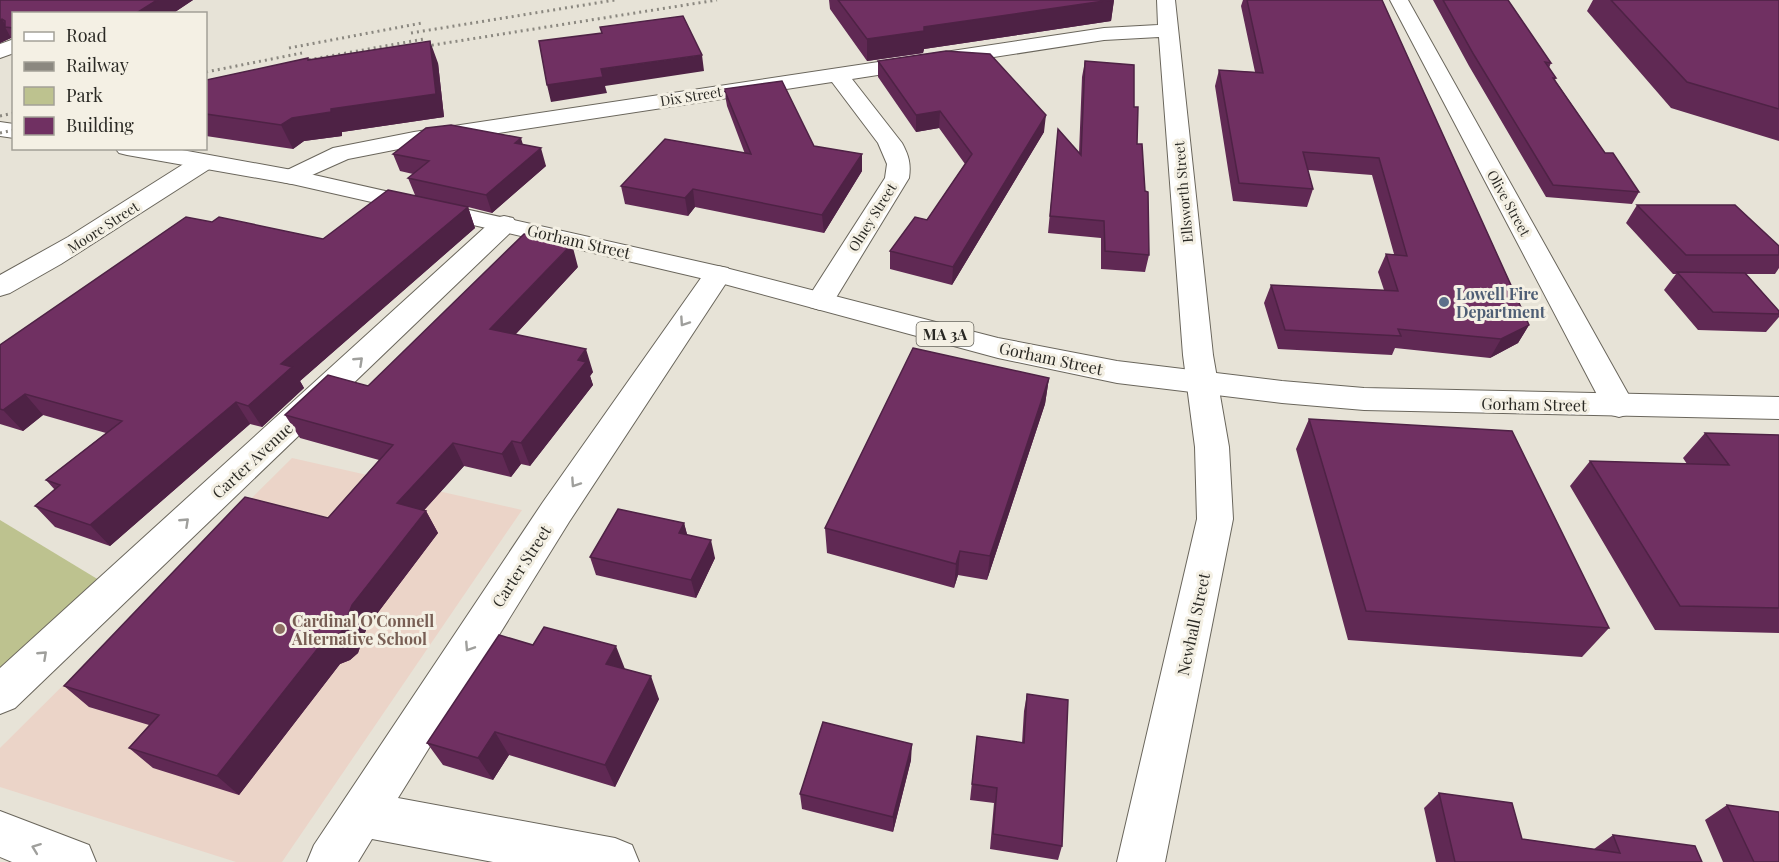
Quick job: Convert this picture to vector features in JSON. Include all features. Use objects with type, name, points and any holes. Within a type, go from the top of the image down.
[{"type":"street","name":"Ellsworth Street","points":[[1166,0],[1201,383]]},
{"type":"street","name":"Olive Street","points":[[1399,0],[1619,405]]},
{"type":"street","name":"Dix Street","points":[[292,177],[341,153],[414,139],[1104,33],[1168,30]]},
{"type":"street","name":"Olney Street","points":[[820,301],[897,178],[899,165],[894,150],[837,74]]},
{"type":"street","name":"Gorham Street","points":[[137,150],[292,177],[504,224],[718,274],[1056,361],[1201,383],[1364,399],[1779,408]]},
{"type":"street","name":"Moore Street","points":[[0,287],[100,230],[202,163]]},
{"type":"street","name":"Carter Avenue","points":[[0,695],[504,224]]},
{"type":"street","name":"Carter Street","points":[[331,862],[556,512],[718,274]]},
{"type":"street","name":"Newhall Street","points":[[1141,862],[1215,519],[1212,447],[1201,383]]},
{"type":"street","points":[[362,814],[615,862]]},
{"type":"street","points":[[0,834],[72,862]]},
{"type":"shaded area","name":"Cardinal O'Connell Alternative School","points":[[292,458],[522,510],[282,862],[236,862],[0,787],[0,748]]},
{"type":"green space","points":[[0,520],[99,580],[0,670]]},
{"type":"building","points":[[0,0],[157,0],[138,12],[12,12],[12,28],[5,27],[5,21],[0,20]]},
{"type":"building","points":[[838,0],[1111,0],[924,27],[924,31],[867,39]]},
{"type":"building","points":[[1247,0],[1382,0],[1529,325],[1501,339],[1398,329],[1401,336],[1285,330],[1271,285],[1398,291],[1386,254],[1407,256],[1379,158],[1303,152],[1313,189],[1239,183],[1219,70],[1263,73]]},
{"type":"building","points":[[1443,0],[1508,0],[1551,63],[1545,62],[1556,78],[1553,78],[1605,153],[1613,153],[1639,192],[1553,185]]},
{"type":"building","points":[[1611,0],[1779,0],[1779,109],[1687,82]]},
{"type":"building","points":[[683,16],[702,55],[601,69],[603,77],[547,85],[539,41],[602,33],[600,27]]},
{"type":"building","points":[[430,41],[436,94],[331,109],[331,112],[292,118],[281,125],[207,114],[207,80],[308,58],[308,60]]},
{"type":"building","points":[[946,51],[990,54],[1046,115],[953,267],[890,251],[915,217],[927,220],[972,154],[940,111],[916,115],[878,61]]},
{"type":"building","points":[[1085,61],[1134,65],[1134,107],[1138,107],[1137,144],[1142,144],[1145,191],[1148,192],[1149,255],[1105,251],[1104,221],[1050,216],[1058,129],[1081,155]]},
{"type":"building","points":[[782,81],[814,146],[862,154],[822,215],[693,189],[685,198],[621,186],[665,139],[751,154],[724,89]]},
{"type":"building","points":[[451,125],[521,138],[515,143],[541,148],[486,195],[408,178],[429,161],[393,154],[426,128]]},
{"type":"building","points":[[388,190],[468,207],[281,364],[292,367],[248,406],[236,402],[90,525],[35,506],[60,485],[46,480],[122,421],[25,394],[3,410],[0,409],[0,345],[186,217],[212,222],[219,217],[323,239]]},
{"type":"building","points":[[1637,205],[1735,205],[1779,246],[1779,255],[1686,255]]},
{"type":"building","points":[[524,234],[572,244],[490,329],[586,349],[578,360],[586,362],[521,443],[512,441],[502,454],[453,443],[397,503],[426,511],[352,605],[342,631],[334,639],[323,642],[217,776],[129,748],[159,715],[64,686],[245,497],[328,518],[393,445],[285,415],[328,375],[368,386]]},
{"type":"building","points":[[1677,272],[1745,273],[1779,311],[1779,314],[1713,312]]},
{"type":"building","points":[[913,348],[1049,378],[990,556],[960,551],[956,564],[825,528]]},
{"type":"building","points":[[1309,419],[1512,431],[1609,628],[1366,611]]},
{"type":"building","points":[[1705,433],[1779,435],[1779,608],[1680,606],[1590,461],[1729,465]]},
{"type":"building","points":[[618,509],[684,523],[679,533],[711,540],[691,580],[590,557]]},
{"type":"building","points":[[544,627],[616,646],[606,664],[651,676],[605,765],[495,732],[478,758],[427,743],[499,635],[533,645]]},
{"type":"building","points":[[1027,694],[1068,700],[1062,846],[993,834],[997,788],[972,784],[977,736],[1024,743]]},
{"type":"building","points":[[823,722],[912,744],[893,817],[800,794]]},
{"type":"building","points":[[1439,793],[1512,803],[1522,839],[1620,853],[1613,835],[1695,846],[1702,862],[1455,862]]},
{"type":"building","points":[[1727,805],[1779,812],[1779,862],[1754,862]]},
{"type":"railway","points":[[411,33],[615,0]]},
{"type":"railway","points":[[414,48],[717,0]]},
{"type":"railway","points":[[289,48],[422,23]]},
{"type":"railway","points":[[291,63],[424,39]]},
{"type":"railway","points":[[207,72],[302,53]]},
{"type":"railway","points":[[0,116],[12,113]]},
{"type":"railway","points":[[0,133],[12,130]]},
{"type":"place","name":"Lowell Fire Department","points":[[1444,302]]},
{"type":"place","name":"Cardinal O'Connell Alternative School","points":[[280,629]]}]
